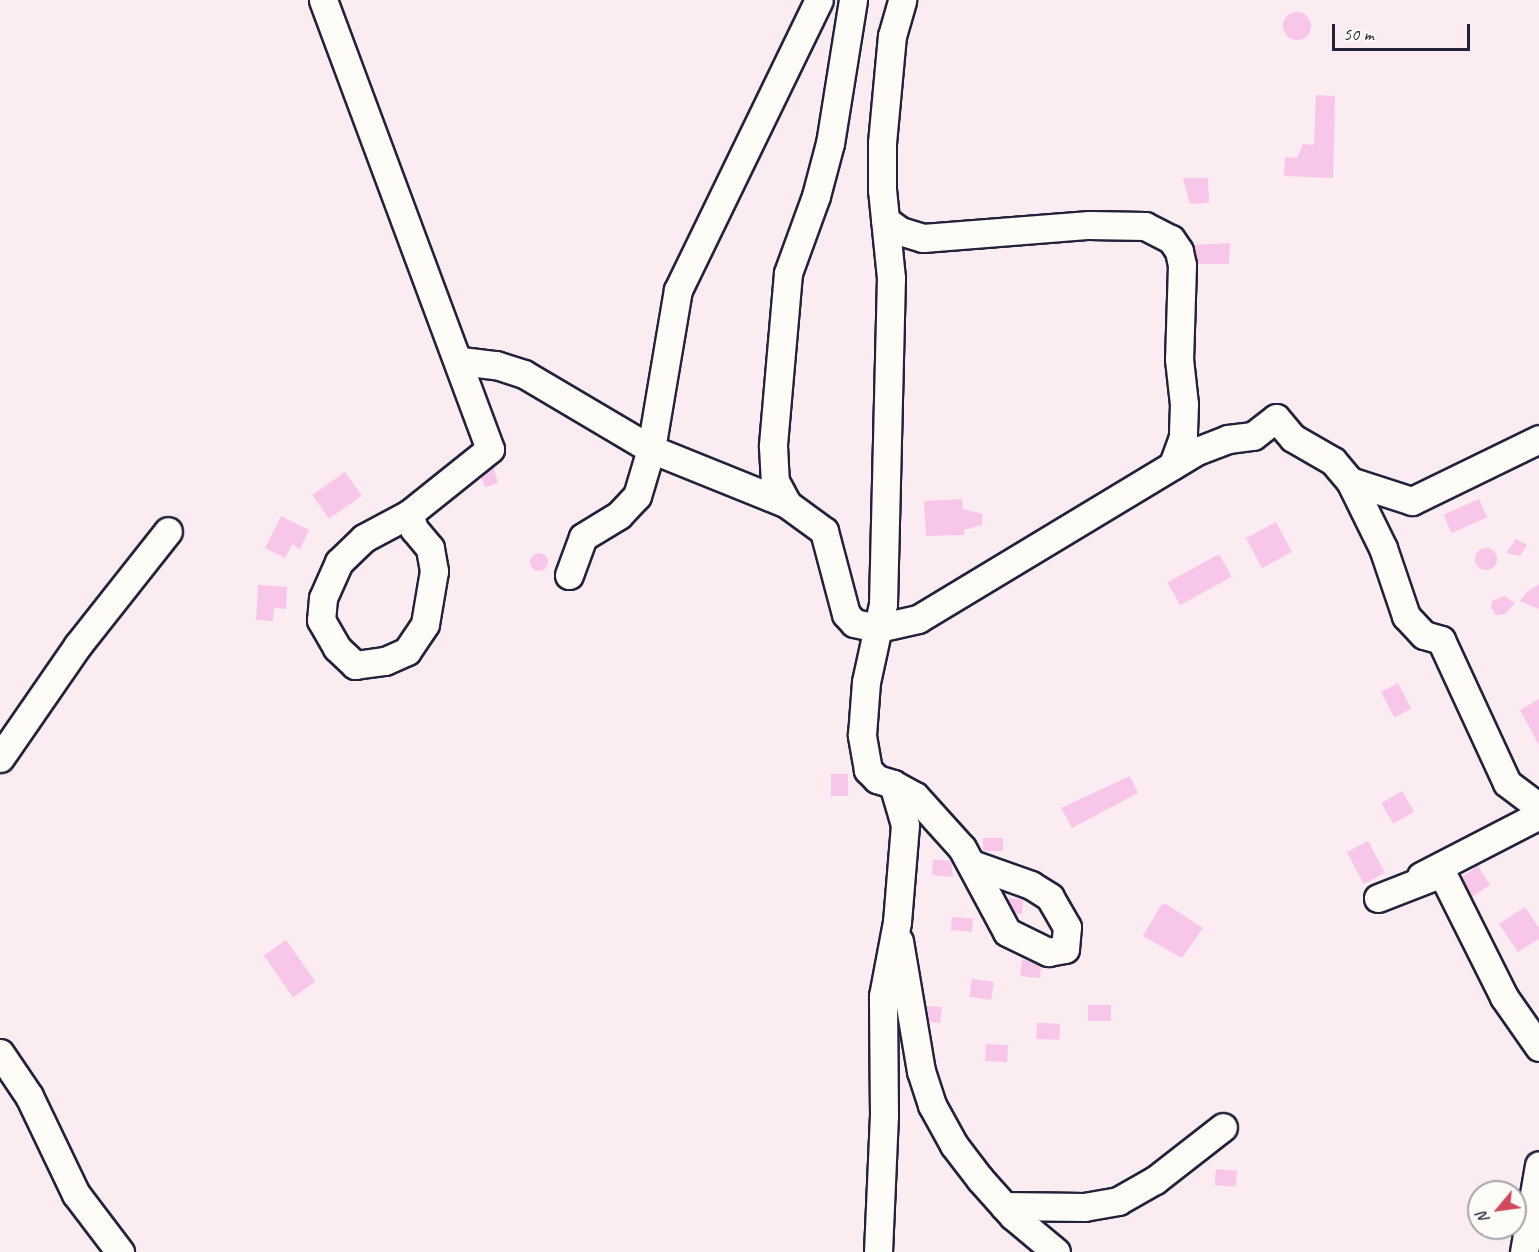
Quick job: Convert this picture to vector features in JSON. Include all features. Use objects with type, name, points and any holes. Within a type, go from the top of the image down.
[{"type":"street","points":[[323,0],[460,361],[490,449],[409,514],[353,547],[330,577],[321,620],[349,662],[369,664],[398,656],[407,651],[425,624],[434,571],[430,548],[414,530],[409,514]]},
{"type":"street","points":[[569,575],[583,537],[619,515],[637,496],[651,449],[669,325],[678,290],[819,0]]},
{"type":"street","points":[[787,504],[775,481],[773,446],[784,299],[788,273],[816,196],[830,143],[853,0]]},
{"type":"street","points":[[902,0],[892,36],[885,100],[882,190],[891,295],[883,604],[867,626],[867,678],[861,735],[868,770],[876,779],[893,784],[915,796],[972,864]]},
{"type":"street","points":[[885,220],[900,231],[923,238],[1089,225],[1144,226],[1171,239],[1179,251],[1182,265],[1179,358],[1184,404],[1183,437],[1173,465]]},
{"type":"street","points":[[460,361],[496,365],[524,374],[651,449],[787,504],[824,531],[846,614],[867,626],[918,619],[960,596],[1173,465],[1212,444],[1253,436],[1276,418],[1293,438],[1333,461],[1350,481],[1383,548],[1406,616],[1424,635],[1441,640],[1507,783],[1539,807]]},
{"type":"street","points":[[1350,481],[1412,501],[1539,439]]},
{"type":"street","points":[[0,758],[78,645],[168,531]]},
{"type":"street","points":[[878,1252],[884,1116],[884,996],[897,922],[905,825],[893,784]]},
{"type":"street","points":[[1539,815],[1378,898],[1442,873],[1539,824]]},
{"type":"street","points":[[1442,873],[1504,997],[1539,1047]]},
{"type":"street","points":[[897,922],[921,1071],[932,1105],[954,1145],[1004,1206],[1056,1252]]},
{"type":"street","points":[[0,1053],[29,1096],[76,1194],[120,1252]]},
{"type":"street","points":[[1004,1206],[1084,1207],[1118,1201],[1155,1180],[1223,1127]]},
{"type":"street","points":[[1524,1252],[1539,1165]]},
{"type":"building","points":[[1297,12],[1307,16],[1311,26],[1307,36],[1297,40],[1287,36],[1283,26],[1287,16]]},
{"type":"building","points":[[1316,95],[1335,96],[1333,178],[1284,176],[1285,157],[1297,158],[1303,144],[1314,145]]},
{"type":"building","points":[[1183,178],[1208,178],[1209,203],[1190,204]]},
{"type":"building","points":[[1230,243],[1229,264],[1198,264],[1193,245]]},
{"type":"building","points":[[493,467],[498,483],[485,487],[481,477]]},
{"type":"building","points":[[345,472],[362,496],[329,519],[312,495]]},
{"type":"building","points":[[962,499],[963,509],[982,514],[982,525],[964,530],[964,535],[926,536],[924,501]]},
{"type":"building","points":[[1479,499],[1487,517],[1452,533],[1443,515]]},
{"type":"building","points":[[281,516],[309,530],[300,549],[292,544],[285,558],[265,548]]},
{"type":"building","points":[[1276,522],[1292,552],[1262,568],[1246,538]]},
{"type":"building","points":[[1516,539],[1527,545],[1520,556],[1506,553]]},
{"type":"building","points":[[1486,548],[1496,555],[1497,559],[1490,569],[1486,570],[1476,563],[1475,559],[1482,549]]},
{"type":"building","points":[[535,553],[543,553],[548,558],[546,569],[535,571],[530,566],[530,558]]},
{"type":"building","points":[[1219,554],[1232,577],[1180,605],[1167,583]]},
{"type":"building","points":[[1539,584],[1539,609],[1520,601],[1527,592]]},
{"type":"building","points":[[258,585],[287,587],[286,609],[274,608],[273,621],[256,620]]},
{"type":"building","points":[[1504,596],[1515,603],[1505,614],[1496,615],[1491,608],[1492,601]]},
{"type":"building","points":[[1398,683],[1411,709],[1394,717],[1381,692]]},
{"type":"building","points":[[1539,699],[1539,745],[1520,710]]},
{"type":"building","points":[[831,774],[848,774],[848,796],[831,796]]},
{"type":"building","points":[[1130,776],[1138,793],[1072,828],[1061,808]]},
{"type":"building","points":[[1402,791],[1414,812],[1393,824],[1381,803]]},
{"type":"building","points":[[983,838],[1003,838],[1003,851],[983,851]]},
{"type":"building","points":[[1368,841],[1385,873],[1364,884],[1347,852]]},
{"type":"building","points":[[933,859],[951,861],[953,877],[932,875]]},
{"type":"building","points":[[1478,866],[1490,885],[1472,897],[1462,877]]},
{"type":"building","points":[[1007,898],[1023,899],[1022,914],[1015,914]]},
{"type":"building","points":[[1166,904],[1203,928],[1182,958],[1143,936],[1161,905]]},
{"type":"building","points":[[1525,907],[1539,928],[1539,939],[1518,952],[1499,924]]},
{"type":"building","points":[[952,917],[973,919],[972,932],[951,930]]},
{"type":"building","points":[[286,940],[315,982],[293,997],[264,955]]},
{"type":"building","points":[[1022,959],[1041,966],[1040,978],[1020,976]]},
{"type":"building","points":[[972,979],[994,982],[991,1000],[969,997]]},
{"type":"building","points":[[1088,1005],[1111,1005],[1111,1021],[1088,1021]]},
{"type":"building","points":[[926,1006],[942,1007],[940,1023],[929,1022]]},
{"type":"building","points":[[1037,1023],[1060,1024],[1059,1040],[1036,1039]]},
{"type":"building","points":[[986,1044],[1008,1045],[1007,1062],[985,1061]]},
{"type":"building","points":[[1216,1169],[1237,1171],[1236,1187],[1215,1185]]}]
